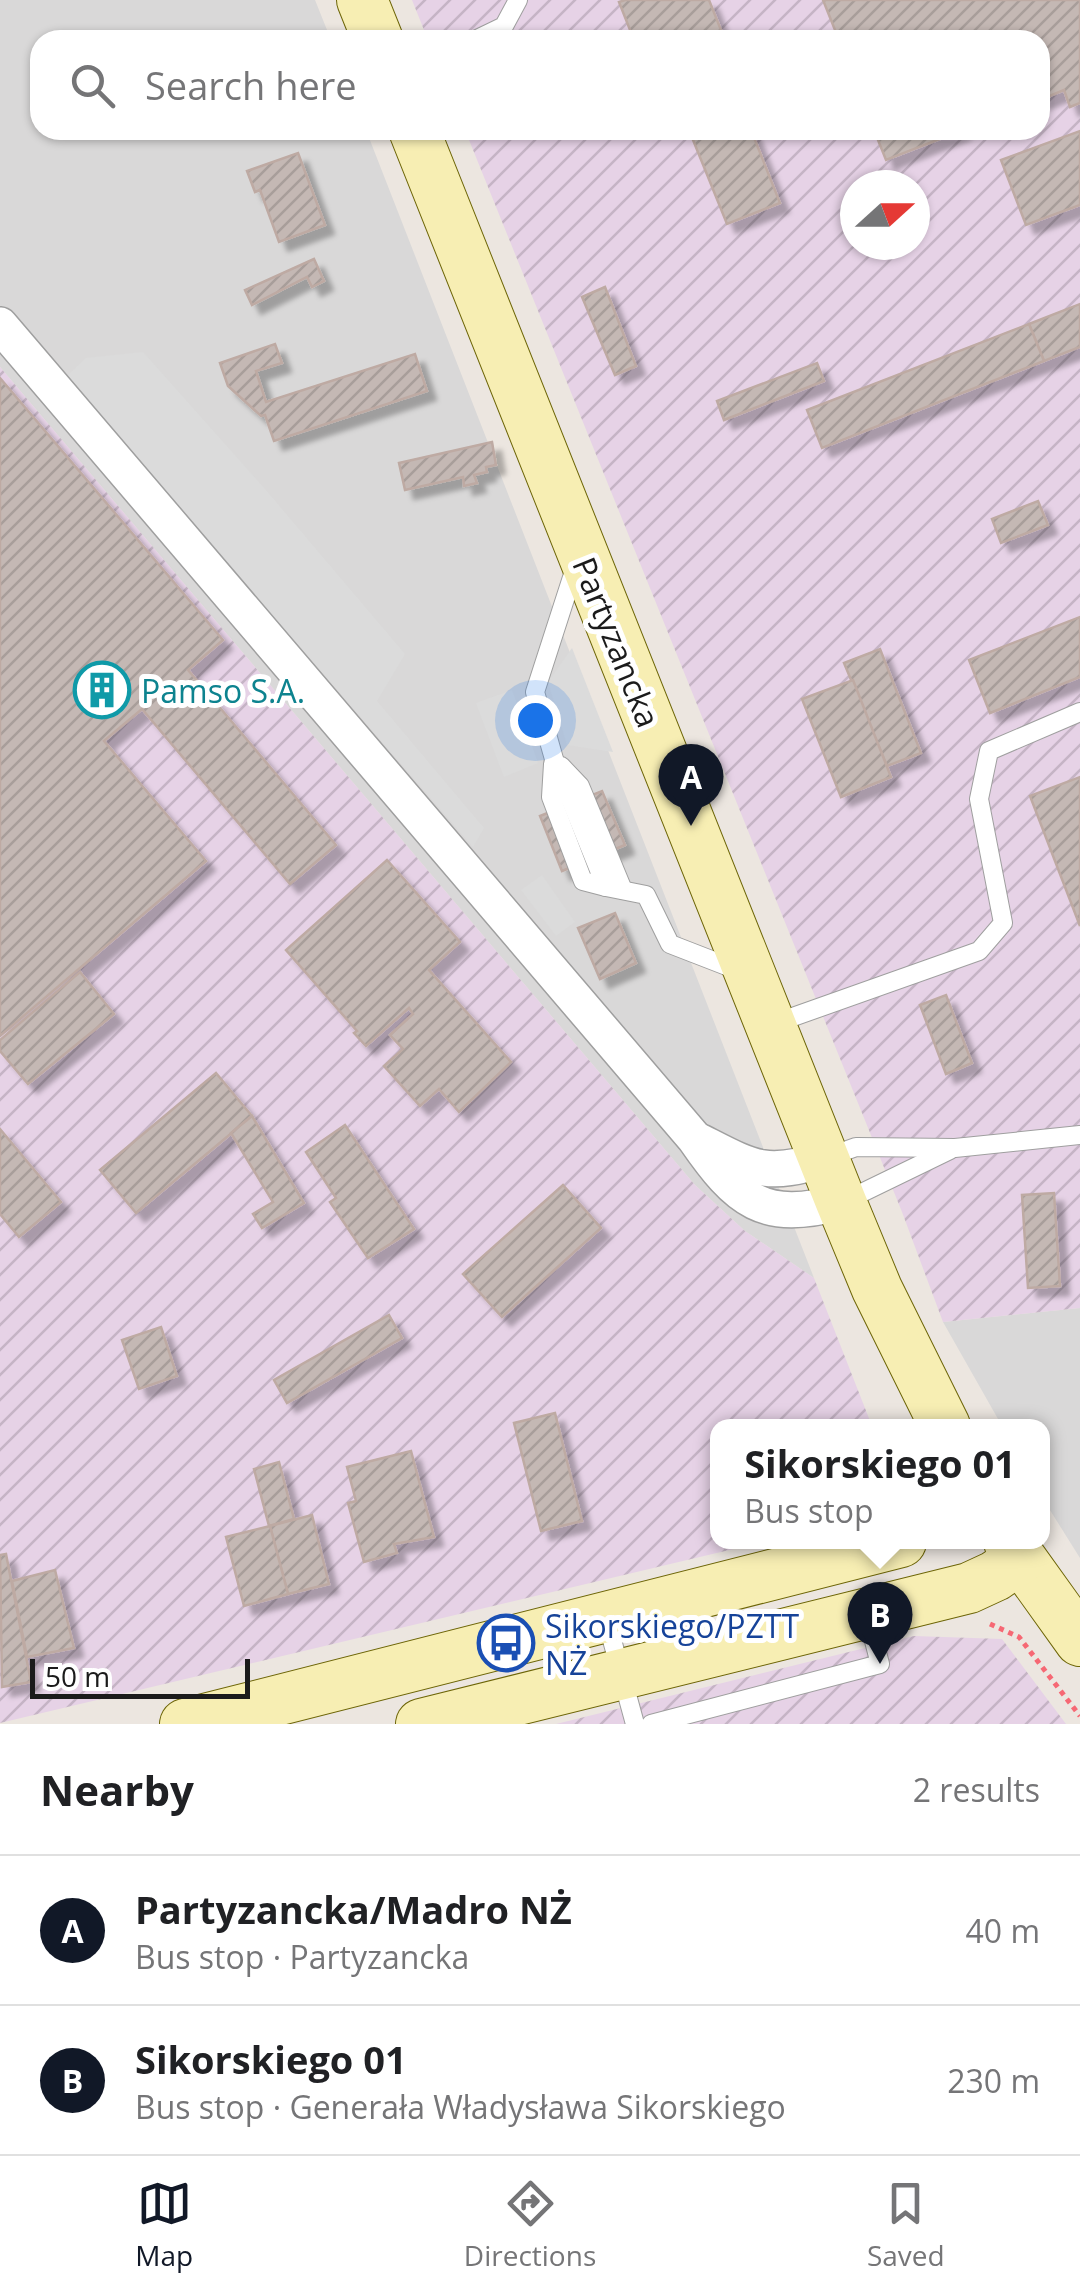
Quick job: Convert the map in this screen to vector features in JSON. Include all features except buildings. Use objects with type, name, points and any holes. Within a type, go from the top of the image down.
[{"type":"main road","points":[[362,0],[374,30]]},
{"type":"main road","name":"Partyzancka","points":[[418,140],[832,1181],[877,1289],[941,1419]]},
{"type":"main road","points":[[185,1724],[875,1549]]},
{"type":"main road","points":[[421,1724],[969,1588],[1014,1550],[1080,1640]]},
{"type":"street","points":[[0,324],[695,1139],[736,1192],[752,1202],[802,1210],[832,1181]]},
{"type":"lane","points":[[496,30],[504,26],[518,0]]},
{"type":"lane","points":[[581,550],[535,692],[554,759],[614,889],[646,895],[670,944],[750,975]]},
{"type":"lane","points":[[770,1026],[978,952],[1003,923],[980,798],[989,751],[1080,712]]},
{"type":"lane","points":[[832,1181],[856,1146],[955,1148],[1080,1136]]},
{"type":"lane","points":[[832,1181],[955,1148]]},
{"type":"lane","points":[[651,1724],[880,1664],[866,1613]]},
{"type":"lane","points":[[606,1618],[635,1724]]},
{"type":"path","points":[[975,1625],[992,1624],[1019,1636],[1080,1716]]},
{"type":"shaded area","points":[[0,0],[315,0],[327,30],[30,30],[30,140],[370,140],[814,1278],[745,1231],[695,1185],[0,367]]},
{"type":"shaded area","points":[[412,0],[1080,0],[1080,1308],[943,1322],[469,140],[1050,140],[1050,30],[424,30]]},
{"type":"shaded area","points":[[143,352],[405,654],[377,701],[484,828],[473,847],[66,377],[86,358]]},
{"type":"shaded area","points":[[0,367],[695,1185],[745,1231],[814,1278],[869,1419],[710,1419],[710,1549],[733,1549],[0,1723]]},
{"type":"shaded area","points":[[572,648],[613,752],[567,745],[548,682]]},
{"type":"shaded area","points":[[512,690],[538,763],[504,777],[476,703]]},
{"type":"shaded area","points":[[542,875],[575,922],[556,936],[521,890]]},
{"type":"shaded area","points":[[1080,1308],[1080,1558],[1050,1510],[1050,1419],[998,1419],[943,1322]]},
{"type":"shaded area","points":[[914,1636],[1002,1639],[1066,1724],[556,1724]]},
{"type":"place","name":"Pamso S.A.","points":[[102,690]]},
{"type":"place","name":"Partyzancka/Madro NŻ","points":[[691,826]]},
{"type":"place","name":"Sikorskiego/PZTT NŻ","points":[[506,1643]]},
{"type":"place","name":"Sikorskiego 01","points":[[880,1664]]}]
